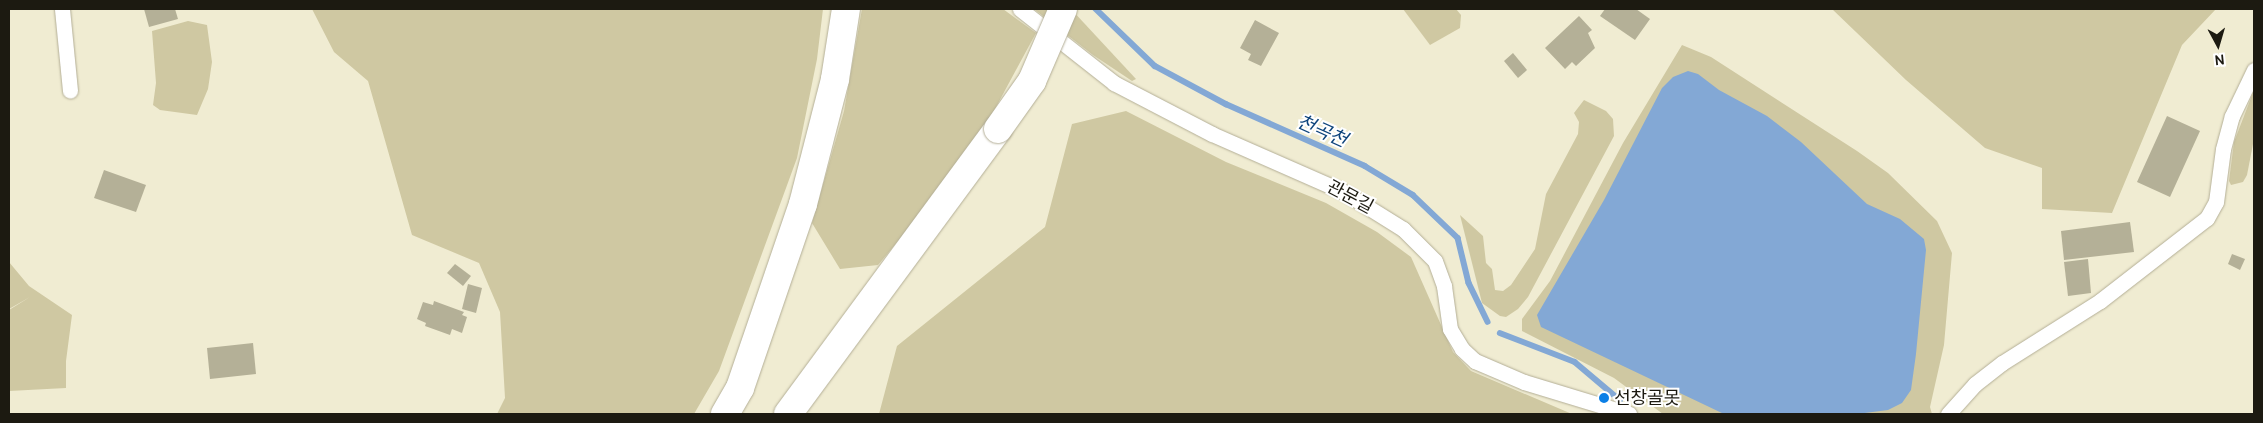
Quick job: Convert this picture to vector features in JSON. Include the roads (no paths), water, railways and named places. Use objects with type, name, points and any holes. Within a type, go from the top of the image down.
[{"type":"highway","points":[[725,414],[740,388],[802,204],[835,79],[846,9]]},
{"type":"highway","points":[[788,414],[842,344],[1032,81],[1063,9]]},
{"type":"street","points":[[62,9],[70,91]]},
{"type":"street","name":"관문길","points":[[1020,9],[1122,88],[1212,134],[1342,191],[1404,229],[1435,261],[1444,286],[1450,329],[1462,349],[1475,361],[1524,382],[1629,414]]},
{"type":"street","points":[[1948,414],[1975,384],[2002,363],[2100,301],[2207,218],[2216,202],[2223,148],[2232,116],[2254,70]]},
{"type":"water","name":"선창골못","points":[[1688,71],[1698,74],[1719,90],[1767,116],[1801,142],[1867,204],[1900,219],[1924,239],[1926,250],[1916,354],[1911,390],[1902,403],[1888,410],[1857,414],[1724,414],[1541,327],[1537,315],[1604,200],[1662,88],[1673,77]]},
{"type":"waterway","name":"천곡천","points":[[1096,9],[1155,66],[1226,104],[1365,166],[1413,195],[1458,238],[1469,283],[1488,322]]},
{"type":"waterway","name":"천곡천","points":[[1500,333],[1575,362],[1620,400]]},
{"type":"place","name":"선창골못","points":[[1604,398]]}]
